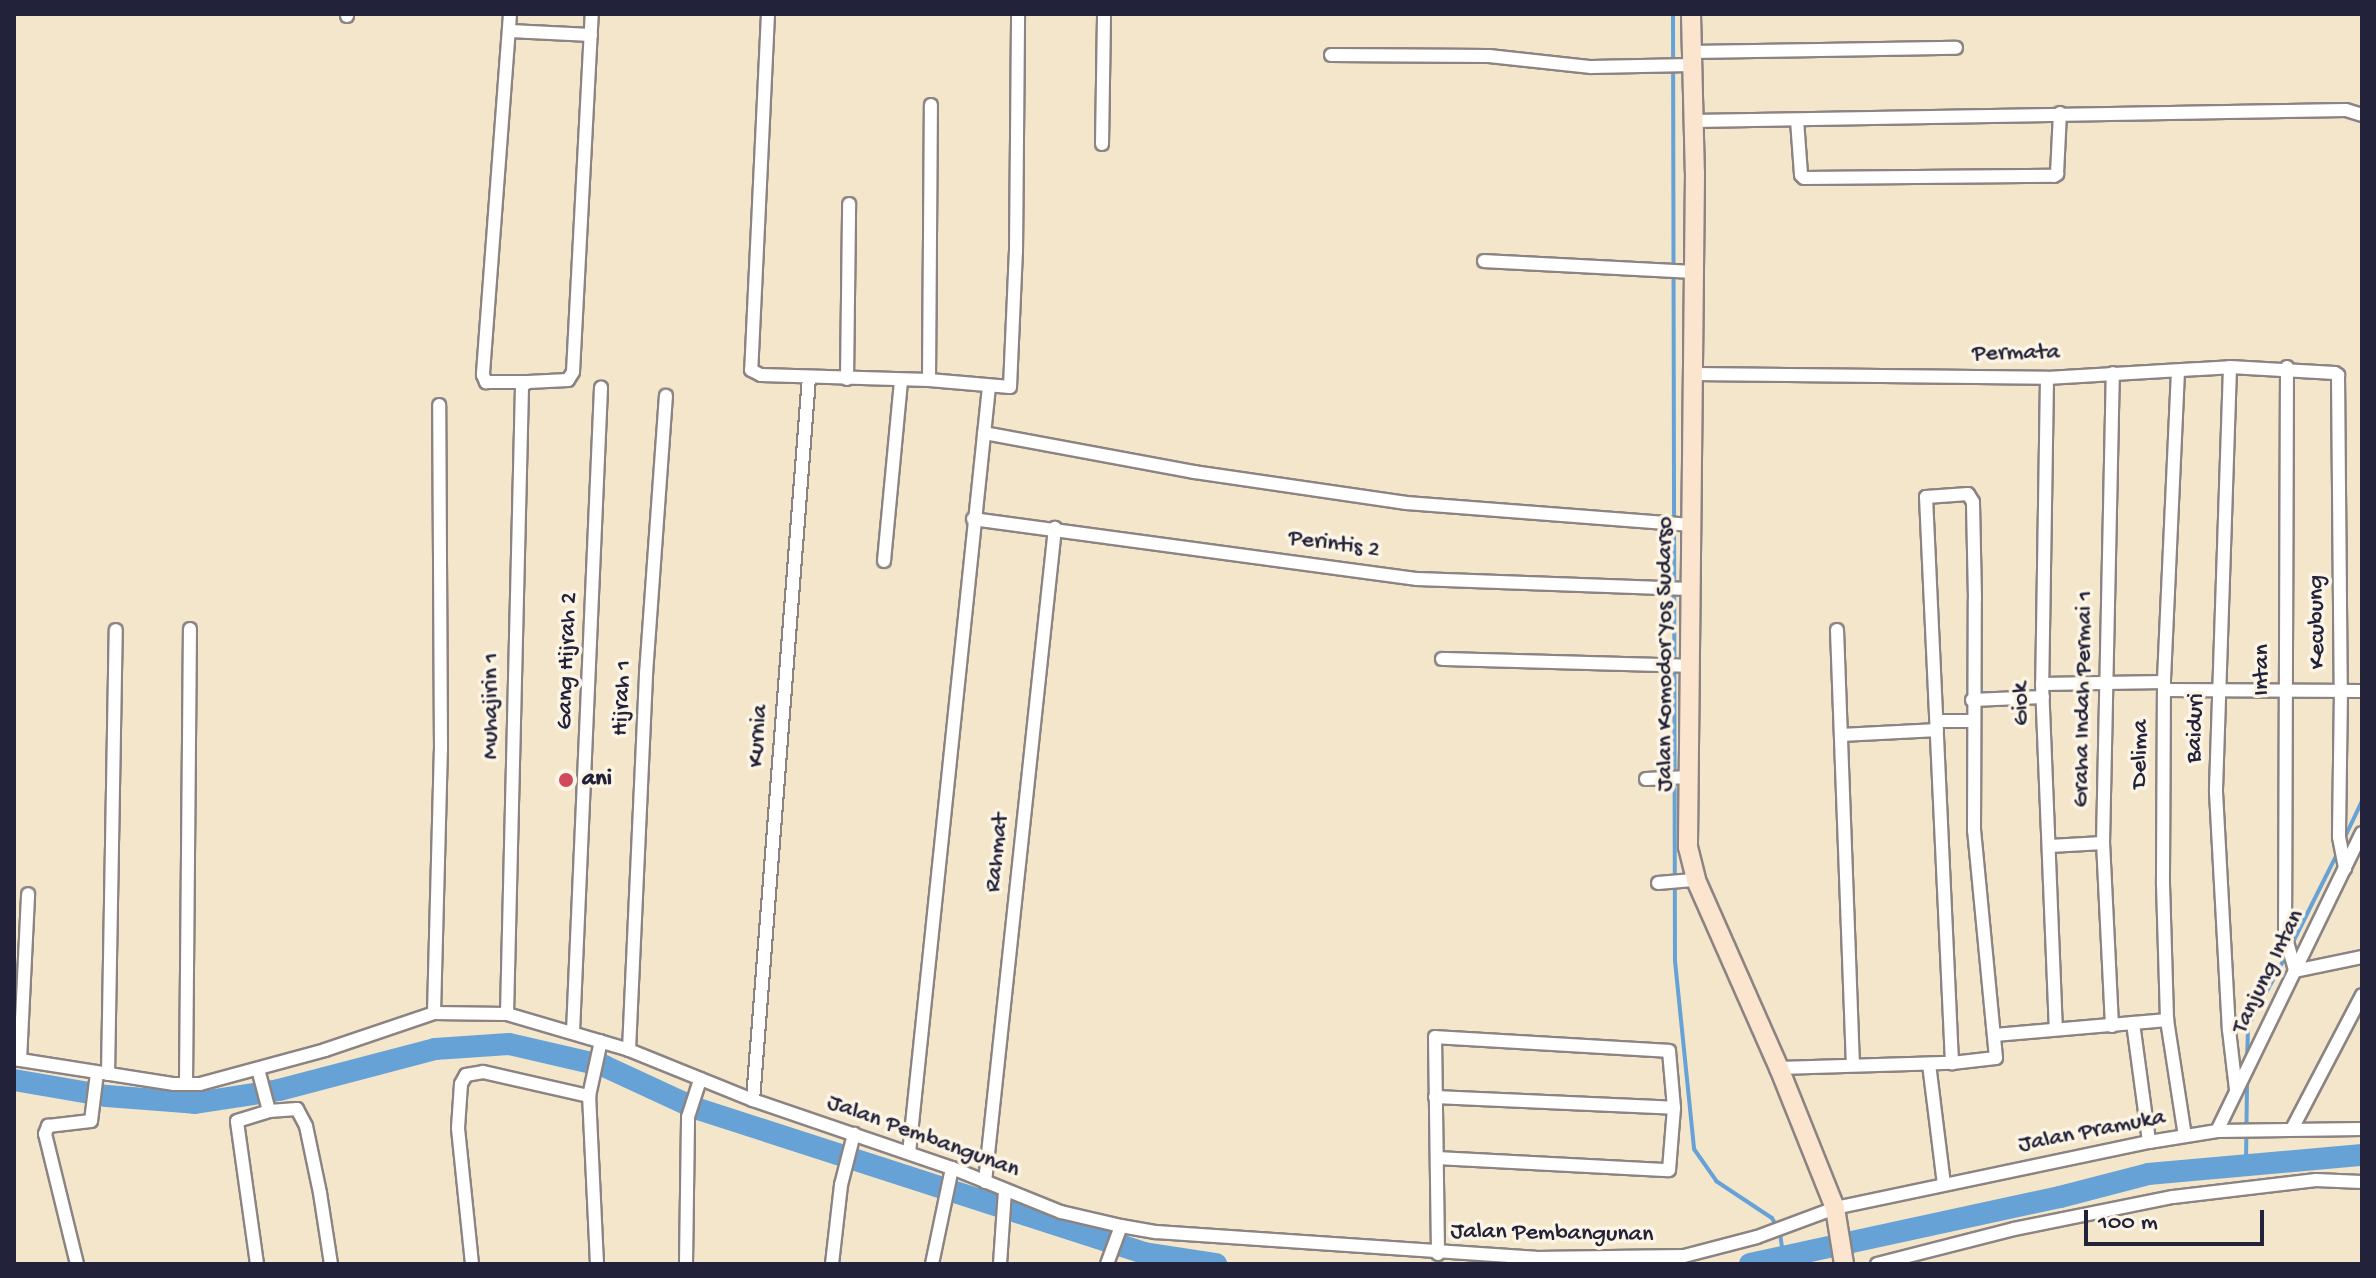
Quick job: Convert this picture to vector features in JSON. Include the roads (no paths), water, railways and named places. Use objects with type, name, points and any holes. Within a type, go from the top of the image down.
[{"type":"street","points":[[510,14],[483,375],[486,382],[568,380],[573,372],[592,14]]},
{"type":"street","points":[[768,14],[750,367],[761,375],[929,380],[989,387],[1010,387],[1016,252],[1018,14]]},
{"type":"street","points":[[1102,144],[1104,14]]},
{"type":"street","name":"Jalan Komodor Yos Sudarso","points":[[1691,14],[1687,61],[1694,121],[1688,272],[1693,374],[1685,589],[1690,880],[1779,1068],[1835,1208],[1844,1260]]},
{"type":"street","points":[[510,31],[591,35]]},
{"type":"street","points":[[1331,55],[1489,56],[1591,67],[1956,48]]},
{"type":"street","points":[[929,380],[931,105]]},
{"type":"street","points":[[1694,121],[2346,110],[2362,115]]},
{"type":"street","points":[[1797,120],[1801,175],[1804,178],[2054,176],[2057,174],[2060,113]]},
{"type":"street","points":[[847,379],[849,204]]},
{"type":"street","points":[[1484,261],[1688,272]]},
{"type":"street","name":"Permata","points":[[1693,374],[2047,378],[2230,367],[2287,367],[2338,375]]},
{"type":"street","name":"Baiduri","points":[[2230,367],[2216,792],[2229,1030],[2237,1088]]},
{"type":"street","name":"Intan","points":[[2287,367],[2285,935],[2292,966]]},
{"type":"street","name":"Delima","points":[[2178,371],[2164,686],[2163,884],[2167,1020],[2185,1136]]},
{"type":"street","name":"Graha Indah Permai 1","points":[[2112,1026],[2103,843],[2113,373]]},
{"type":"street","name":"Kecubung","points":[[2338,375],[2339,837],[2344,864]]},
{"type":"street","name":"Kurnia","points":[[753,1100],[809,377]]},
{"type":"street","name":"Giok","points":[[2047,378],[2043,691],[2056,1029]]},
{"type":"street","points":[[884,561],[901,381]]},
{"type":"street","name":"Muhajirin 1","points":[[507,1014],[522,386],[528,382]]},
{"type":"street","points":[[909,1153],[989,387]]},
{"type":"street","name":"Gang Hijrah 2","points":[[573,1032],[601,388]]},
{"type":"street","name":"Hijrah 1","points":[[629,1050],[646,674],[666,396]]},
{"type":"street","points":[[434,1013],[441,750],[439,405]]},
{"type":"street","points":[[984,433],[1194,472],[1406,503],[1686,524]]},
{"type":"street","points":[[1779,1068],[1853,1063],[1929,1064],[1952,1063],[1995,1060],[1974,831],[1972,497],[1931,494],[1926,497],[1952,1063]]},
{"type":"street","name":"Perintis 2","points":[[973,519],[1417,579],[1685,589]]},
{"type":"street","name":"Rahmat","points":[[985,1182],[1055,528]]},
{"type":"street","points":[[186,1084],[190,629]]},
{"type":"street","points":[[77,1264],[45,1134],[48,1126],[91,1121],[101,1073],[116,630]]},
{"type":"street","points":[[1837,630],[1853,1063]]},
{"type":"street","points":[[1442,659],[1685,666]]},
{"type":"street","points":[[1972,700],[2105,684],[2362,691]]},
{"type":"street","points":[[1842,735],[1972,721]]},
{"type":"street","points":[[1646,779],[1686,777]]},
{"type":"street","name":"Tanjung Intan","points":[[2217,1131],[2292,966],[2362,833]]},
{"type":"street","points":[[2050,846],[2103,843]]},
{"type":"street","points":[[1662,882],[1690,880]]},
{"type":"street","points":[[17,1059],[28,894]]},
{"type":"street","points":[[2292,966],[2362,957]]},
{"type":"street","points":[[2292,1129],[2362,995]]},
{"type":"street","name":"Jalan Pembangunan","points":[[17,1059],[186,1084],[260,1074],[434,1013],[507,1014],[629,1050],[697,1085],[753,1100],[852,1140],[909,1153],[951,1174],[985,1182],[1005,1196],[1119,1232],[1156,1232],[1535,1261],[1667,1259],[1713,1251],[1835,1208]]},
{"type":"street","points":[[1995,1035],[2167,1020]]},
{"type":"street","points":[[2133,1023],[2149,1142]]},
{"type":"street","points":[[1437,1158],[1664,1171],[1671,1166],[1674,1108],[1671,1057],[1666,1050],[1437,1036],[1433,1045],[1438,1254]]},
{"type":"street","points":[[597,1264],[589,1096],[601,1041]]},
{"type":"street","points":[[1929,1064],[1944,1184]]},
{"type":"street","points":[[472,1264],[458,1128],[461,1084],[466,1075],[483,1072],[589,1096]]},
{"type":"street","points":[[260,1074],[269,1106]]},
{"type":"street","points":[[686,1264],[688,1117],[697,1085]]},
{"type":"street","points":[[1435,1097],[1674,1108]]},
{"type":"street","points":[[257,1264],[237,1121],[269,1106],[297,1109],[301,1113],[320,1193],[331,1264]]},
{"type":"street","name":"Jalan Pramuka","points":[[1835,1208],[2149,1142],[2217,1131],[2362,1129]]},
{"type":"street","points":[[832,1264],[843,1174],[852,1140]]},
{"type":"street","points":[[932,1264],[951,1174]]},
{"type":"street","points":[[1877,1264],[2014,1229],[2173,1197],[2316,1180],[2362,1182]]},
{"type":"street","points":[[1000,1264],[1005,1196]]},
{"type":"street","points":[[1108,1263],[1119,1232]]},
{"type":"waterway","points":[[1673,14],[1675,961],[1694,1149],[1716,1181],[1772,1218],[1780,1233],[1783,1255]]},
{"type":"waterway","points":[[2344,839],[2362,801]]},
{"type":"waterway","points":[[2291,946],[2337,854]]},
{"type":"waterway","points":[[2247,1059],[2248,1026],[2287,954]]},
{"type":"waterway","points":[[14,1080],[107,1096],[195,1103],[279,1090],[435,1049],[509,1044],[604,1066],[695,1108],[1144,1253],[1216,1264]]},
{"type":"waterway","points":[[2246,1165],[2247,1080]]},
{"type":"waterway","points":[[1750,1264],[2060,1197],[2148,1174],[2362,1155]]},
{"type":"place","name":"ani","points":[[566,780]]}]
